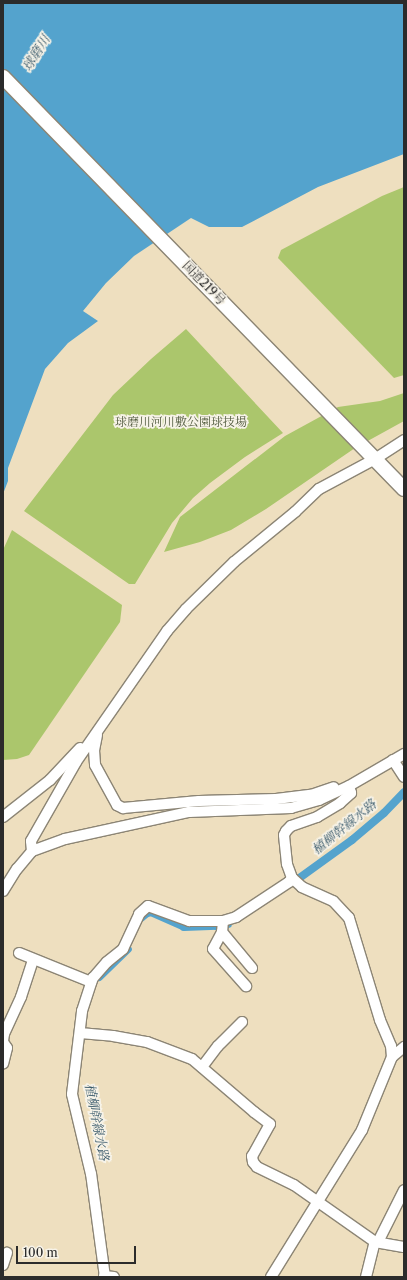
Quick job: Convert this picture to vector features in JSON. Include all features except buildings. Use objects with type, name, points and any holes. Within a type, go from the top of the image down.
[{"type":"highway","name":"国道219号","points":[[3,77],[404,489]]},
{"type":"street","points":[[32,851],[31,841],[76,762],[167,631],[207,588],[234,562],[319,489],[372,456],[404,440]]},
{"type":"street","points":[[98,731],[94,750],[95,765],[117,805],[123,808],[199,801],[276,799],[310,794],[368,774]]},
{"type":"street","points":[[3,817],[50,780],[66,761],[98,731]]},
{"type":"street","points":[[3,891],[17,869],[32,851],[65,839],[189,812],[291,808],[319,800],[349,786],[404,754]]},
{"type":"street","points":[[394,760],[404,777]]},
{"type":"street","points":[[271,1277],[362,1130],[392,1056],[391,1046],[380,1020],[349,918],[333,901],[302,887],[292,878],[287,864],[284,835],[286,831],[291,826],[317,817],[340,803],[351,793],[349,786]]},
{"type":"street","points":[[246,986],[213,948],[223,926],[289,882],[292,878]]},
{"type":"street","points":[[108,1276],[91,1174],[72,1094],[82,1034],[82,1012],[91,982],[107,962],[123,949],[139,914],[148,906],[189,921],[223,926],[252,968]]},
{"type":"street","points":[[20,953],[28,955],[33,960],[91,982]]},
{"type":"street","points":[[3,1064],[7,1048],[3,1042],[4,1034],[21,997],[33,960]]},
{"type":"street","points":[[202,1067],[218,1046],[242,1022]]},
{"type":"street","points":[[82,1034],[113,1036],[146,1042],[183,1054],[202,1067],[270,1124],[252,1156],[253,1162],[257,1167],[294,1185],[377,1242],[404,1247]]},
{"type":"street","points":[[392,1056],[404,1047]]},
{"type":"street","points":[[366,1277],[377,1242],[404,1190]]},
{"type":"street","points":[[3,1265],[7,1254]]},
{"type":"green space","points":[[404,187],[404,375],[394,378],[278,258],[281,250],[382,196]]},
{"type":"green space","name":"球磨川河川敷公園球技場","points":[[186,329],[283,433],[245,457],[210,483],[193,498],[172,523],[135,584],[129,584],[24,511],[113,395],[151,359]]},
{"type":"green space","points":[[404,393],[404,421],[355,448],[266,509],[231,530],[200,542],[164,552],[180,517],[285,436],[338,407],[380,401]]},
{"type":"green space","points":[[12,530],[122,605],[120,622],[29,755],[17,759],[3,760],[3,550]]},
{"type":"water","name":"球磨川","points":[[3,3],[404,3],[404,154],[318,187],[242,227],[209,227],[191,218],[134,256],[106,283],[83,311],[98,321],[68,343],[45,369],[8,468],[8,481],[3,494]]},
{"type":"waterway","name":"植柳幹線水路","points":[[298,879],[352,840],[384,813],[404,792]]},
{"type":"waterway","name":"植柳幹線水路","points":[[141,918],[147,913],[151,912],[184,927],[217,926],[228,924]]},
{"type":"waterway","name":"植柳幹線水路","points":[[99,977],[128,949]]}]
